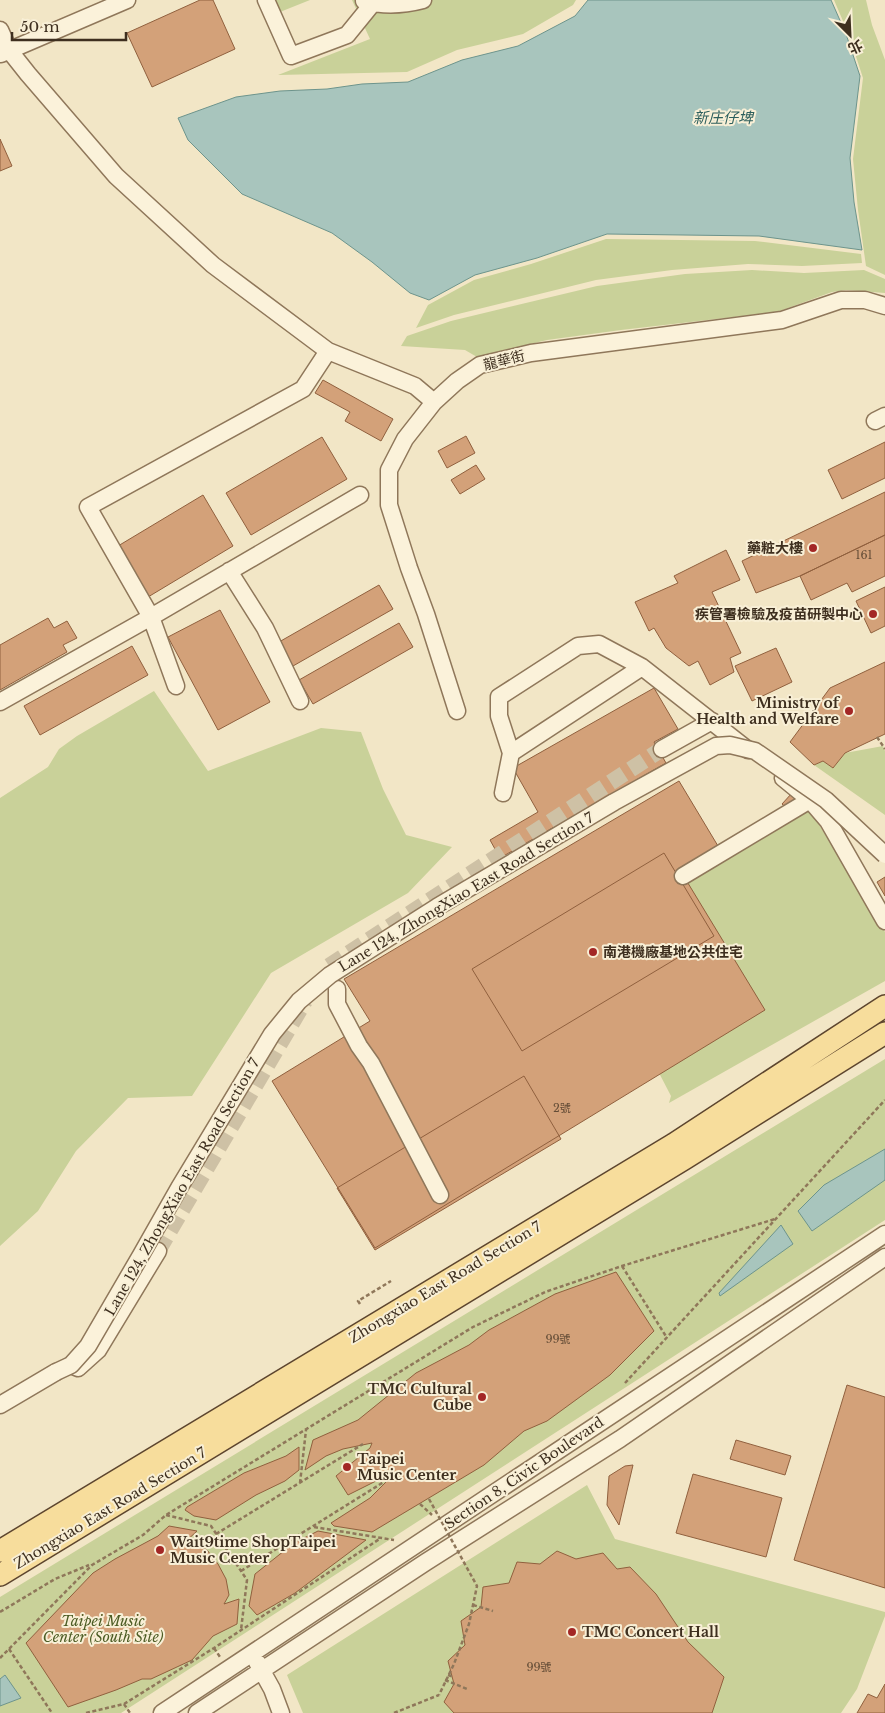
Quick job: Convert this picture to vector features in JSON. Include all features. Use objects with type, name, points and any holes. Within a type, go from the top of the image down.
[{"type":"main road","name":"Zhongxiao East Road Section 7","points":[[0,1551],[674,1144],[885,1006]]},
{"type":"main road","name":"Zhongxiao East Road Section 7","points":[[0,1575],[684,1159],[885,1032]]},
{"type":"street","points":[[5,53],[128,0]]},
{"type":"street","points":[[266,0],[291,56],[347,35],[367,2],[406,5],[423,0]]},
{"type":"street","points":[[0,30],[5,53],[28,74],[116,176],[213,265],[328,351],[414,386],[434,402]]},
{"type":"street","name":"龍華街","points":[[457,711],[426,614],[408,568],[389,505],[389,470],[405,439],[434,402],[457,381],[480,365],[531,353],[782,320],[841,300],[865,300],[885,306]]},
{"type":"street","points":[[176,686],[151,617],[88,507],[303,389],[328,351]]},
{"type":"street","points":[[0,702],[151,617],[360,495]]},
{"type":"street","points":[[229,572],[265,628],[300,701]]},
{"type":"street","points":[[503,793],[511,752],[499,716],[499,697],[578,646],[599,644],[642,667],[815,804],[828,821],[885,920]]},
{"type":"street","points":[[511,752],[642,667]]},
{"type":"street","points":[[662,749],[712,721]]},
{"type":"street","name":"Lane 124, ZhongXiao East Road Section 7","points":[[63,1368],[88,1346],[179,1188],[272,1034],[299,1001],[330,975],[437,907],[614,802],[716,746],[730,745],[756,751],[826,800],[885,856]]},
{"type":"street","points":[[683,876],[810,800]]},
{"type":"street","points":[[337,990],[337,1004],[359,1046],[371,1063],[440,1195]]},
{"type":"street","name":"Section 8, Civic Boulevard","points":[[162,1713],[885,1234]]},
{"type":"street","points":[[0,1405],[63,1368],[78,1368],[98,1350],[158,1251]]},
{"type":"street","name":"Section 8, Civic Boulevard","points":[[197,1713],[426,1562],[620,1439],[885,1257]]},
{"type":"street","points":[[252,1654],[262,1670],[281,1713]]},
{"type":"path","points":[[877,737],[885,748]]},
{"type":"path","points":[[625,1383],[885,1100]]},
{"type":"path","points":[[0,1612],[55,1578],[92,1564],[143,1535],[166,1515],[473,1327],[545,1292],[775,1219]]},
{"type":"path","points":[[622,1266],[667,1338]]},
{"type":"path","points":[[360,1304],[358,1301],[391,1282]]},
{"type":"path","points":[[300,1483],[306,1430]]},
{"type":"path","points":[[216,1534],[363,1444]]},
{"type":"path","points":[[241,1571],[387,1480]]},
{"type":"path","points":[[394,1713],[439,1695],[469,1624],[477,1586],[428,1499]]},
{"type":"path","points":[[420,1504],[432,1514]]},
{"type":"path","points":[[166,1515],[211,1526],[247,1580],[242,1630]]},
{"type":"path","points":[[313,1527],[394,1540]]},
{"type":"path","points":[[86,1713],[124,1704],[242,1630],[381,1538]]},
{"type":"path","points":[[0,1658],[92,1564]]},
{"type":"path","points":[[473,1605],[493,1611]]},
{"type":"path","points":[[9,1648],[52,1713]]},
{"type":"path","points":[[214,1648],[221,1658]]},
{"type":"path","points":[[448,1675],[454,1678]]},
{"type":"path","points":[[445,1680],[467,1689]]},
{"type":"path","points":[[124,1704],[130,1713]]},
{"type":"green space","points":[[273,0],[310,0],[280,12]]},
{"type":"green space","points":[[352,0],[576,0],[573,5],[523,34],[457,50],[407,72],[278,75],[370,39]]},
{"type":"green space","points":[[834,0],[866,0],[872,25],[885,60],[885,275],[866,266],[853,159],[863,78],[849,35]]},
{"type":"green space","points":[[606,239],[755,241],[861,254],[862,263],[802,266],[748,264],[672,270],[596,280],[454,315],[416,328],[428,305],[474,280],[531,264]]},
{"type":"green space","points":[[752,270],[804,273],[864,270],[885,279],[885,293],[846,290],[832,292],[777,312],[547,340],[477,357],[465,350],[401,346],[407,336],[451,321],[597,286],[685,274]]},
{"type":"green space","points":[[154,691],[208,771],[321,728],[361,732],[383,789],[406,835],[452,847],[408,893],[271,973],[192,1096],[128,1098],[76,1151],[38,1211],[0,1246],[0,798],[48,767],[59,749],[77,736]]},
{"type":"green space","points":[[883,746],[885,751],[885,815],[814,765],[823,761],[833,768],[845,753]]},
{"type":"green space","points":[[810,810],[885,932],[885,981],[669,1103],[671,1096],[658,1071],[680,870]]},
{"type":"green space","name":"Taipei Music Center (South Site)","points":[[885,1059],[885,1220],[121,1713],[0,1713],[0,1597]]},
{"type":"green space","points":[[587,1485],[615,1539],[885,1612],[857,1689],[841,1713],[303,1713],[287,1675]]},
{"type":"water","name":"新庄仔埤","points":[[588,0],[831,0],[846,34],[860,76],[850,158],[854,202],[862,250],[759,236],[607,234],[537,258],[475,275],[429,300],[410,293],[332,233],[242,194],[188,140],[178,118],[236,97],[280,91],[408,82],[462,60],[518,46],[575,16]]},
{"type":"water","points":[[885,1149],[885,1180],[812,1231],[798,1211],[824,1185]]},
{"type":"water","points":[[781,1225],[793,1244],[720,1296],[719,1293]]},
{"type":"water","points":[[5,1675],[21,1698],[0,1706],[0,1679]]},
{"type":"building","points":[[200,0],[213,0],[235,49],[152,87],[127,33]]},
{"type":"building","points":[[0,139],[12,166],[0,171]]},
{"type":"building","points":[[323,380],[393,419],[381,441],[345,421],[350,412],[315,393]]},
{"type":"building","points":[[466,436],[475,453],[447,468],[438,451]]},
{"type":"building","points":[[322,437],[347,479],[251,535],[226,493]]},
{"type":"building","points":[[885,442],[885,478],[842,499],[828,470]]},
{"type":"building","points":[[476,465],[485,479],[460,494],[451,480]]},
{"type":"building","name":"藥粧大樓","points":[[885,492],[885,535],[800,576],[756,593],[742,561]]},
{"type":"building","points":[[203,495],[233,546],[148,597],[118,546]]},
{"type":"building","points":[[885,535],[885,576],[852,592],[847,583],[811,600],[800,576]]},
{"type":"building","points":[[726,550],[740,580],[712,592],[741,653],[730,658],[734,672],[710,685],[698,661],[689,666],[666,648],[654,628],[649,631],[635,602],[678,583],[674,576]]},
{"type":"building","points":[[379,585],[393,609],[293,666],[279,642]]},
{"type":"building","name":"疾管署檢驗及疫苗研製中心","points":[[885,587],[885,626],[871,633],[856,601]]},
{"type":"building","points":[[220,610],[270,702],[218,730],[168,637]]},
{"type":"building","points":[[48,618],[54,628],[67,621],[77,638],[63,645],[67,652],[0,690],[0,645]]},
{"type":"building","points":[[399,623],[413,647],[313,704],[299,680]]},
{"type":"building","points":[[132,646],[148,675],[40,735],[24,706]]},
{"type":"building","points":[[776,648],[792,682],[752,701],[735,666]]},
{"type":"building","name":"Ministry of Health and Welfare","points":[[885,662],[885,734],[845,753],[833,768],[823,761],[814,765],[790,742],[830,688]]},
{"type":"building","points":[[654,688],[678,729],[654,742],[666,763],[500,858],[490,840],[538,812],[513,768]]},
{"type":"building","points":[[679,781],[718,846],[680,870],[765,1010],[375,1248],[272,1081],[370,1021],[344,979]]},
{"type":"building","points":[[792,793],[804,805],[795,815],[782,804]]},
{"type":"building","name":"南港機廠基地公共住宅","points":[[664,853],[714,936],[522,1051],[472,969]]},
{"type":"building","points":[[885,877],[885,896],[877,882]]},
{"type":"building","points":[[524,1076],[561,1139],[375,1250],[337,1188]]},
{"type":"building","name":"TMC Cultural Cube","points":[[616,1272],[654,1331],[610,1375],[547,1421],[524,1431],[484,1465],[372,1532],[334,1526],[331,1523],[370,1498],[391,1477],[388,1475],[348,1495],[336,1476],[370,1448],[372,1443],[343,1449],[326,1456],[305,1470],[313,1440],[358,1420],[416,1373],[469,1345],[489,1330],[555,1294]]},
{"type":"building","points":[[847,1385],[885,1397],[885,1588],[794,1560]]},
{"type":"building","points":[[736,1440],[791,1456],[785,1475],[730,1459]]},
{"type":"building","points":[[299,1447],[299,1470],[285,1481],[256,1495],[216,1520],[194,1516],[185,1510],[244,1473],[286,1456]]},
{"type":"building","points":[[633,1465],[619,1525],[607,1505],[609,1476],[625,1466]]},
{"type":"building","points":[[693,1474],[782,1498],[766,1557],[676,1533]]},
{"type":"building","points":[[169,1526],[197,1531],[183,1544],[193,1543],[207,1550],[218,1564],[226,1579],[229,1595],[224,1604],[239,1599],[237,1624],[213,1636],[192,1660],[151,1679],[142,1679],[68,1707],[26,1643],[93,1573],[158,1536]]},
{"type":"building","points":[[318,1531],[366,1540],[295,1593],[257,1615],[249,1606],[255,1574],[294,1543]]},
{"type":"building","name":"TMC Concert Hall","points":[[557,1551],[576,1559],[603,1553],[617,1569],[630,1567],[656,1594],[688,1642],[724,1677],[712,1713],[454,1713],[444,1702],[454,1684],[448,1661],[465,1645],[461,1621],[481,1607],[483,1587],[509,1583],[517,1562],[540,1564]]},
{"type":"building","points":[[885,1684],[885,1713],[857,1713],[868,1694],[877,1698]]},
{"type":"tunnel","points":[[329,966],[662,749]]},
{"type":"tunnel","points":[[158,1251],[305,1001]]},
{"type":"place","name":"藥粧大樓","points":[[813,548]]},
{"type":"place","name":"疾管署檢驗及疫苗研製中心","points":[[873,614]]},
{"type":"place","name":"Ministry of Health and Welfare","points":[[849,711]]},
{"type":"place","name":"南港機廠基地公共住宅","points":[[593,952]]},
{"type":"place","name":"TMC Cultural Cube","points":[[482,1397]]},
{"type":"place","name":"Taipei Music Center","points":[[347,1467]]},
{"type":"place","name":"Wait9time ShopTaipei Music Center","points":[[160,1550]]},
{"type":"place","name":"TMC Concert Hall","points":[[572,1632]]}]
